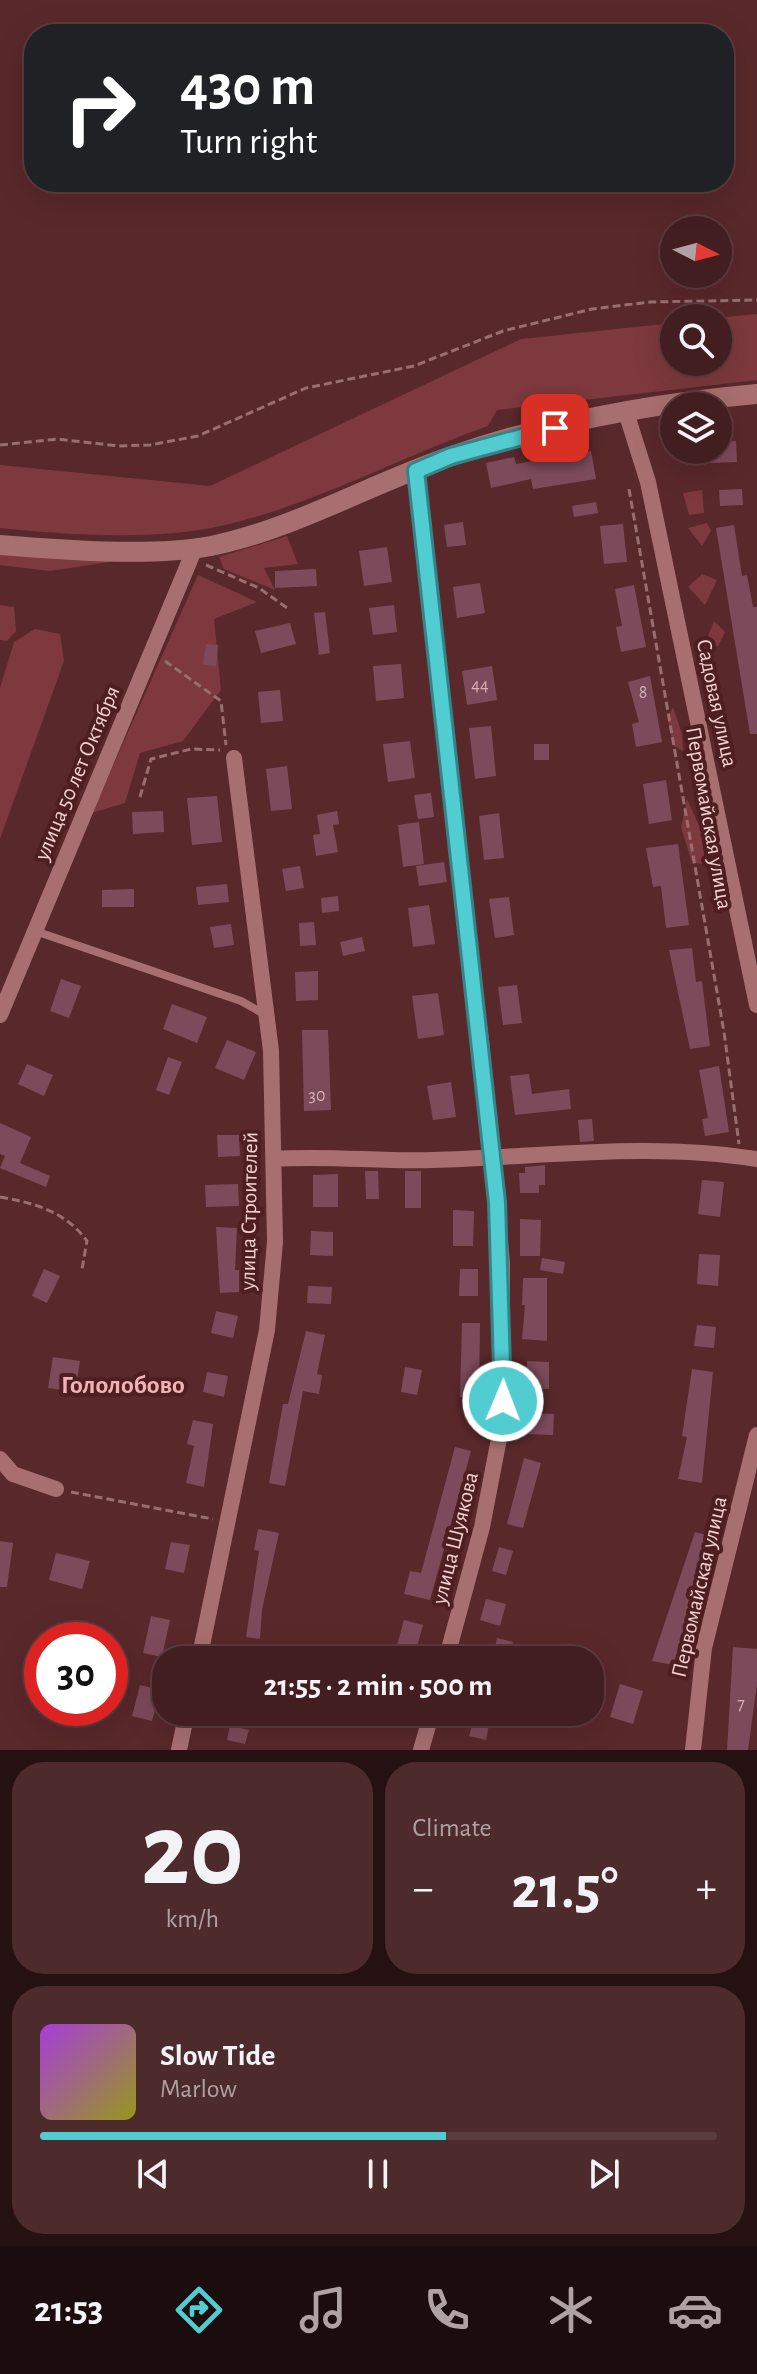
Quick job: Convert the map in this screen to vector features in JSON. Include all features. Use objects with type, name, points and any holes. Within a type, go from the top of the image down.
[{"type":"street","points":[[0,545],[122,550],[195,548],[265,530],[451,456],[661,403],[757,394]]},
{"type":"street","name":"Садовая улица","points":[[626,412],[651,496],[757,1005]]},
{"type":"street","name":"улица Шуякова","points":[[416,471],[502,1263],[502,1423],[482,1527],[450,1646]]},
{"type":"street","name":"улица 50 лет Октября","points":[[0,1015],[195,548]]},
{"type":"street","name":"улица Строителей","points":[[202,1646],[267,1330],[275,1242],[271,1051],[230,755]]},
{"type":"street","points":[[274,1159],[432,1160],[579,1150],[749,1158]]},
{"type":"street","name":"Первомайская улица","points":[[693,1750],[704,1648],[757,1435]]},
{"type":"street","points":[[0,1459],[13,1474],[56,1489]]},
{"type":"street","points":[[179,1750],[184,1726]]},
{"type":"street","points":[[421,1750],[428,1726]]},
{"type":"lane","points":[[34,931],[241,1001],[264,1014]]},
{"type":"path","points":[[0,445],[57,439],[119,446],[150,445],[198,436],[306,388],[414,366],[503,331],[592,309],[650,302],[757,300]]},
{"type":"path","name":"Первомайская улица","points":[[629,489],[749,1158]]},
{"type":"path","points":[[195,548],[208,568],[259,588],[290,610]]},
{"type":"path","points":[[140,797],[151,759],[191,749],[230,755],[221,701],[161,659]]},
{"type":"path","points":[[0,1197],[56,1212],[73,1222],[87,1241],[82,1269]]},
{"type":"path","points":[[56,1489],[230,1522]]},
{"type":"shaded area","points":[[757,314],[757,380],[497,410],[488,426],[325,493],[225,525],[142,535],[0,528],[0,465],[210,486],[521,339],[660,324],[660,376],[732,376],[732,317]]},
{"type":"shaded area","points":[[702,490],[704,513],[689,515],[683,493]]},
{"type":"shaded area","points":[[707,523],[711,531],[702,546],[688,528]]},
{"type":"shaded area","points":[[287,536],[298,564],[264,568],[275,590],[224,569],[219,557]]},
{"type":"shaded area","points":[[0,549],[123,560],[50,571],[0,565]]},
{"type":"shaded area","points":[[702,574],[717,580],[705,605],[688,587]]},
{"type":"shaded area","points":[[198,575],[257,602],[214,619],[221,690],[183,741],[140,753],[125,803],[92,813]]},
{"type":"shaded area","points":[[0,605],[14,607],[16,631],[7,641],[0,640]]},
{"type":"shaded area","points":[[714,621],[725,632],[718,646],[705,644]]},
{"type":"shaded area","points":[[35,629],[60,634],[64,661],[0,839],[0,688],[14,642]]},
{"type":"shaded area","points":[[673,707],[682,734],[683,751],[673,745],[668,719]]},
{"type":"shaded area","points":[[687,799],[701,830],[705,864],[692,863],[681,827]]},
{"type":"building","points":[[732,441],[736,441],[737,462],[732,462]]},
{"type":"building","points":[[591,451],[596,479],[533,489],[531,479],[491,488],[486,463],[514,457],[516,464]]},
{"type":"building","points":[[742,489],[743,505],[720,506],[719,490]]},
{"type":"building","points":[[596,502],[598,513],[574,517],[572,506]]},
{"type":"building","points":[[463,522],[466,545],[447,547],[444,525]]},
{"type":"building","points":[[623,524],[627,562],[604,564],[600,526]]},
{"type":"building","points":[[734,525],[742,576],[747,575],[753,607],[757,607],[757,734],[750,734],[716,528]]},
{"type":"building","points":[[387,547],[392,582],[364,586],[359,551]]},
{"type":"building","points":[[316,569],[317,586],[275,588],[275,571]]},
{"type":"building","points":[[480,583],[485,613],[457,618],[453,587]]},
{"type":"building","points":[[634,585],[646,647],[621,652],[616,627],[622,626],[615,589]]},
{"type":"building","points":[[394,605],[397,632],[373,635],[369,608]]},
{"type":"building","points":[[325,612],[330,653],[319,655],[314,613]]},
{"type":"building","points":[[290,623],[296,644],[261,653],[255,631]]},
{"type":"building","points":[[206,644],[218,645],[216,666],[203,665]]},
{"type":"building","points":[[401,664],[404,698],[376,701],[373,666]]},
{"type":"building","points":[[492,666],[497,700],[467,705],[462,671]]},
{"type":"building","points":[[650,676],[662,742],[636,747],[632,724],[639,722],[628,682]]},
{"type":"building","points":[[280,690],[283,721],[261,723],[258,692]]},
{"type":"building","points":[[491,726],[496,776],[475,779],[469,728]]},
{"type":"building","points":[[410,741],[415,778],[388,782],[383,744]]},
{"type":"building","points":[[534,744],[549,744],[549,760],[534,760]]},
{"type":"building","points":[[287,766],[292,809],[271,811],[266,769]]},
{"type":"building","points":[[666,780],[672,820],[649,824],[643,784]]},
{"type":"building","points":[[431,793],[434,817],[418,819],[414,795]]},
{"type":"building","points":[[217,796],[222,842],[192,845],[187,798]]},
{"type":"building","points":[[163,811],[164,832],[133,834],[132,812]]},
{"type":"building","points":[[337,811],[339,824],[333,825],[338,852],[316,856],[313,835],[320,834],[317,815]]},
{"type":"building","points":[[499,813],[504,858],[484,860],[479,816]]},
{"type":"building","points":[[419,822],[424,864],[403,867],[398,825]]},
{"type":"building","points":[[678,844],[689,925],[666,928],[661,886],[653,887],[646,848]]},
{"type":"building","points":[[444,862],[447,882],[419,886],[416,866]]},
{"type":"building","points":[[300,866],[304,888],[286,891],[282,869]]},
{"type":"building","points":[[227,884],[229,902],[198,905],[196,887]]},
{"type":"building","points":[[134,889],[134,907],[102,907],[102,890]]},
{"type":"building","points":[[338,896],[339,911],[322,913],[321,898]]},
{"type":"building","points":[[509,897],[514,935],[495,938],[489,899]]},
{"type":"building","points":[[429,905],[435,944],[413,947],[408,908]]},
{"type":"building","points":[[314,922],[316,945],[300,946],[299,923]]},
{"type":"building","points":[[231,924],[234,945],[214,948],[210,927]]},
{"type":"building","points":[[362,937],[365,951],[343,956],[340,942]]},
{"type":"building","points":[[692,948],[696,982],[702,981],[710,1046],[690,1049],[669,950]]},
{"type":"building","points":[[318,971],[318,1000],[296,1001],[295,972]]},
{"type":"building","points":[[61,979],[81,986],[69,1018],[50,1011]]},
{"type":"building","points":[[517,985],[522,1023],[503,1025],[498,987]]},
{"type":"building","points":[[438,993],[444,1035],[418,1039],[412,996]]},
{"type":"building","points":[[172,1004],[207,1017],[197,1043],[163,1029]]},
{"type":"building","points":[[302,1030],[328,1030],[331,1110],[304,1111]]},
{"type":"building","points":[[227,1040],[256,1052],[244,1080],[215,1068]]},
{"type":"building","points":[[168,1057],[182,1062],[169,1095],[156,1090]]},
{"type":"building","points":[[27,1064],[53,1075],[44,1096],[18,1084]]},
{"type":"building","points":[[719,1066],[729,1132],[705,1136],[702,1119],[708,1118],[699,1070]]},
{"type":"building","points":[[529,1074],[532,1094],[569,1089],[571,1109],[515,1115],[510,1076]]},
{"type":"building","points":[[451,1082],[456,1117],[433,1120],[427,1086]]},
{"type":"building","points":[[592,1119],[594,1141],[580,1142],[578,1120]]},
{"type":"building","points":[[0,1123],[31,1137],[20,1163],[50,1176],[46,1187],[0,1168],[5,1156],[0,1154]]},
{"type":"building","points":[[217,1135],[239,1135],[240,1156],[218,1157]]},
{"type":"building","points":[[545,1165],[545,1185],[539,1185],[539,1193],[520,1193],[519,1173],[525,1173],[525,1167]]},
{"type":"building","points":[[365,1171],[378,1171],[379,1199],[366,1199]]},
{"type":"building","points":[[405,1171],[421,1171],[421,1208],[405,1208]]},
{"type":"building","points":[[338,1174],[338,1207],[313,1207],[313,1175]]},
{"type":"building","points":[[702,1180],[724,1182],[720,1217],[698,1214]]},
{"type":"building","points":[[238,1184],[239,1206],[206,1207],[205,1185]]},
{"type":"building","points":[[453,1210],[474,1211],[473,1246],[453,1246]]},
{"type":"building","points":[[520,1219],[541,1220],[540,1256],[520,1256]]},
{"type":"building","points":[[216,1227],[237,1228],[235,1270],[239,1270],[239,1292],[220,1293]]},
{"type":"building","points":[[311,1231],[333,1232],[333,1256],[310,1255]]},
{"type":"building","points":[[699,1254],[720,1255],[718,1286],[697,1284]]},
{"type":"building","points":[[542,1258],[565,1262],[563,1274],[540,1270]]},
{"type":"building","points":[[44,1269],[60,1276],[47,1303],[32,1296]]},
{"type":"building","points":[[460,1269],[478,1269],[478,1296],[459,1296]]},
{"type":"building","points":[[523,1278],[547,1278],[547,1341],[522,1339],[525,1305],[522,1305]]},
{"type":"building","points":[[308,1286],[332,1287],[331,1304],[307,1303]]},
{"type":"building","points":[[216,1311],[238,1316],[233,1338],[211,1333]]},
{"type":"building","points":[[462,1323],[480,1323],[479,1397],[460,1397]]},
{"type":"building","points":[[697,1325],[716,1327],[714,1348],[694,1346]]},
{"type":"building","points":[[306,1331],[325,1335],[317,1374],[322,1375],[319,1394],[303,1391],[285,1486],[269,1483],[283,1404],[288,1404]]},
{"type":"building","points":[[53,1357],[80,1361],[75,1392],[48,1388]]},
{"type":"building","points":[[527,1361],[549,1362],[549,1389],[527,1389]]},
{"type":"building","points":[[405,1367],[422,1370],[417,1395],[401,1392]]},
{"type":"building","points":[[692,1369],[713,1372],[702,1483],[678,1479],[687,1437],[682,1436]]},
{"type":"building","points":[[207,1372],[228,1376],[224,1397],[203,1392]]},
{"type":"building","points":[[525,1413],[554,1414],[553,1435],[524,1434]]},
{"type":"building","points":[[193,1420],[213,1424],[204,1487],[186,1483],[194,1446],[187,1444]]},
{"type":"building","points":[[455,1447],[471,1451],[430,1600],[404,1594],[410,1571],[421,1573]]},
{"type":"building","points":[[524,1458],[541,1463],[523,1528],[507,1524]]},
{"type":"building","points":[[258,1529],[279,1533],[262,1610],[260,1639],[246,1637],[259,1551],[254,1550]]},
{"type":"building","points":[[695,1532],[710,1536],[674,1665],[652,1661]]},
{"type":"building","points":[[0,1541],[13,1543],[7,1587],[0,1587]]},
{"type":"building","points":[[171,1542],[190,1545],[184,1573],[165,1569]]},
{"type":"building","points":[[499,1547],[513,1551],[506,1575],[492,1571]]},
{"type":"building","points":[[56,1553],[90,1561],[82,1589],[49,1580]]},
{"type":"building","points":[[486,1599],[506,1604],[500,1626],[480,1620]]},
{"type":"building","points":[[151,1616],[170,1620],[164,1646],[152,1646],[152,1655],[143,1653]]},
{"type":"building","points":[[404,1620],[423,1625],[417,1646],[397,1646]]},
{"type":"building","points":[[497,1638],[513,1642],[512,1646],[495,1646]]},
{"type":"building","points":[[733,1647],[757,1649],[757,1684],[748,1750],[727,1750]]},
{"type":"building","points":[[620,1684],[643,1691],[633,1724],[610,1717]]},
{"type":"building","points":[[140,1685],[152,1688],[152,1721],[132,1716]]},
{"type":"building","points":[[230,1726],[249,1730],[245,1744],[227,1740]]},
{"type":"building","points":[[472,1726],[489,1726],[486,1740],[469,1736]]},
{"type":"district","name":"Гололобово","points":[[123,1385]]},
{"type":"route","points":[[503,1401],[502,1263],[497,1202],[416,471],[451,456],[555,428]]}]
